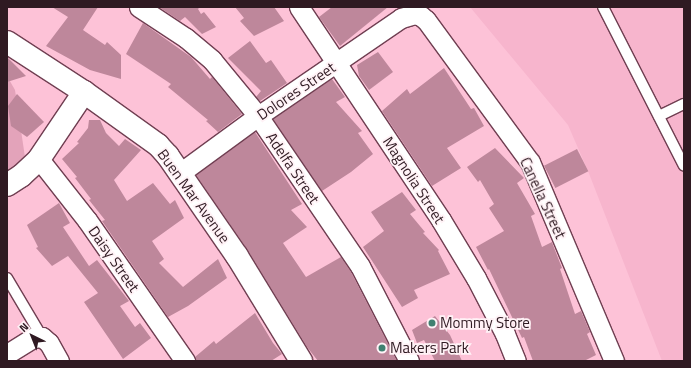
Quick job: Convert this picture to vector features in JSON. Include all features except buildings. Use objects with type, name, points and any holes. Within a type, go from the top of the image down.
[{"type":"street","name":"Adelfa Street","points":[[139,7],[186,38],[212,60],[258,116],[360,266],[409,361]]},
{"type":"street","name":"Magnolia Street","points":[[299,7],[441,220],[476,278],[505,334],[516,361]]},
{"type":"street","name":"Dolores Street","points":[[180,173],[258,116],[337,64],[401,18],[415,14]]},
{"type":"street","name":"Canella Street","points":[[415,14],[426,20],[530,162],[614,361]]},
{"type":"street","name":"Buen Mar Avenue","points":[[7,42],[84,92],[158,145],[180,173],[237,256],[301,361]]},
{"type":"street","points":[[7,185],[21,176],[40,159],[84,92]]},
{"type":"street","name":"Daisy Street","points":[[40,159],[87,220],[185,361]]},
{"type":"street","points":[[7,354],[33,338],[42,337],[49,343],[59,361]]},
{"type":"lane","points":[[604,7],[684,166]]},
{"type":"lane","points":[[659,116],[684,104]]},
{"type":"lane","points":[[7,278],[42,337]]},
{"type":"shaded area","points":[[470,7],[684,7],[684,361],[662,361],[588,171],[568,125]]},
{"type":"shaded area","points":[[7,76],[15,90],[26,164],[7,177]]},
{"type":"place","name":"Mommy Store","points":[[432,323]]},
{"type":"place","name":"Makers Park","points":[[382,348]]}]
